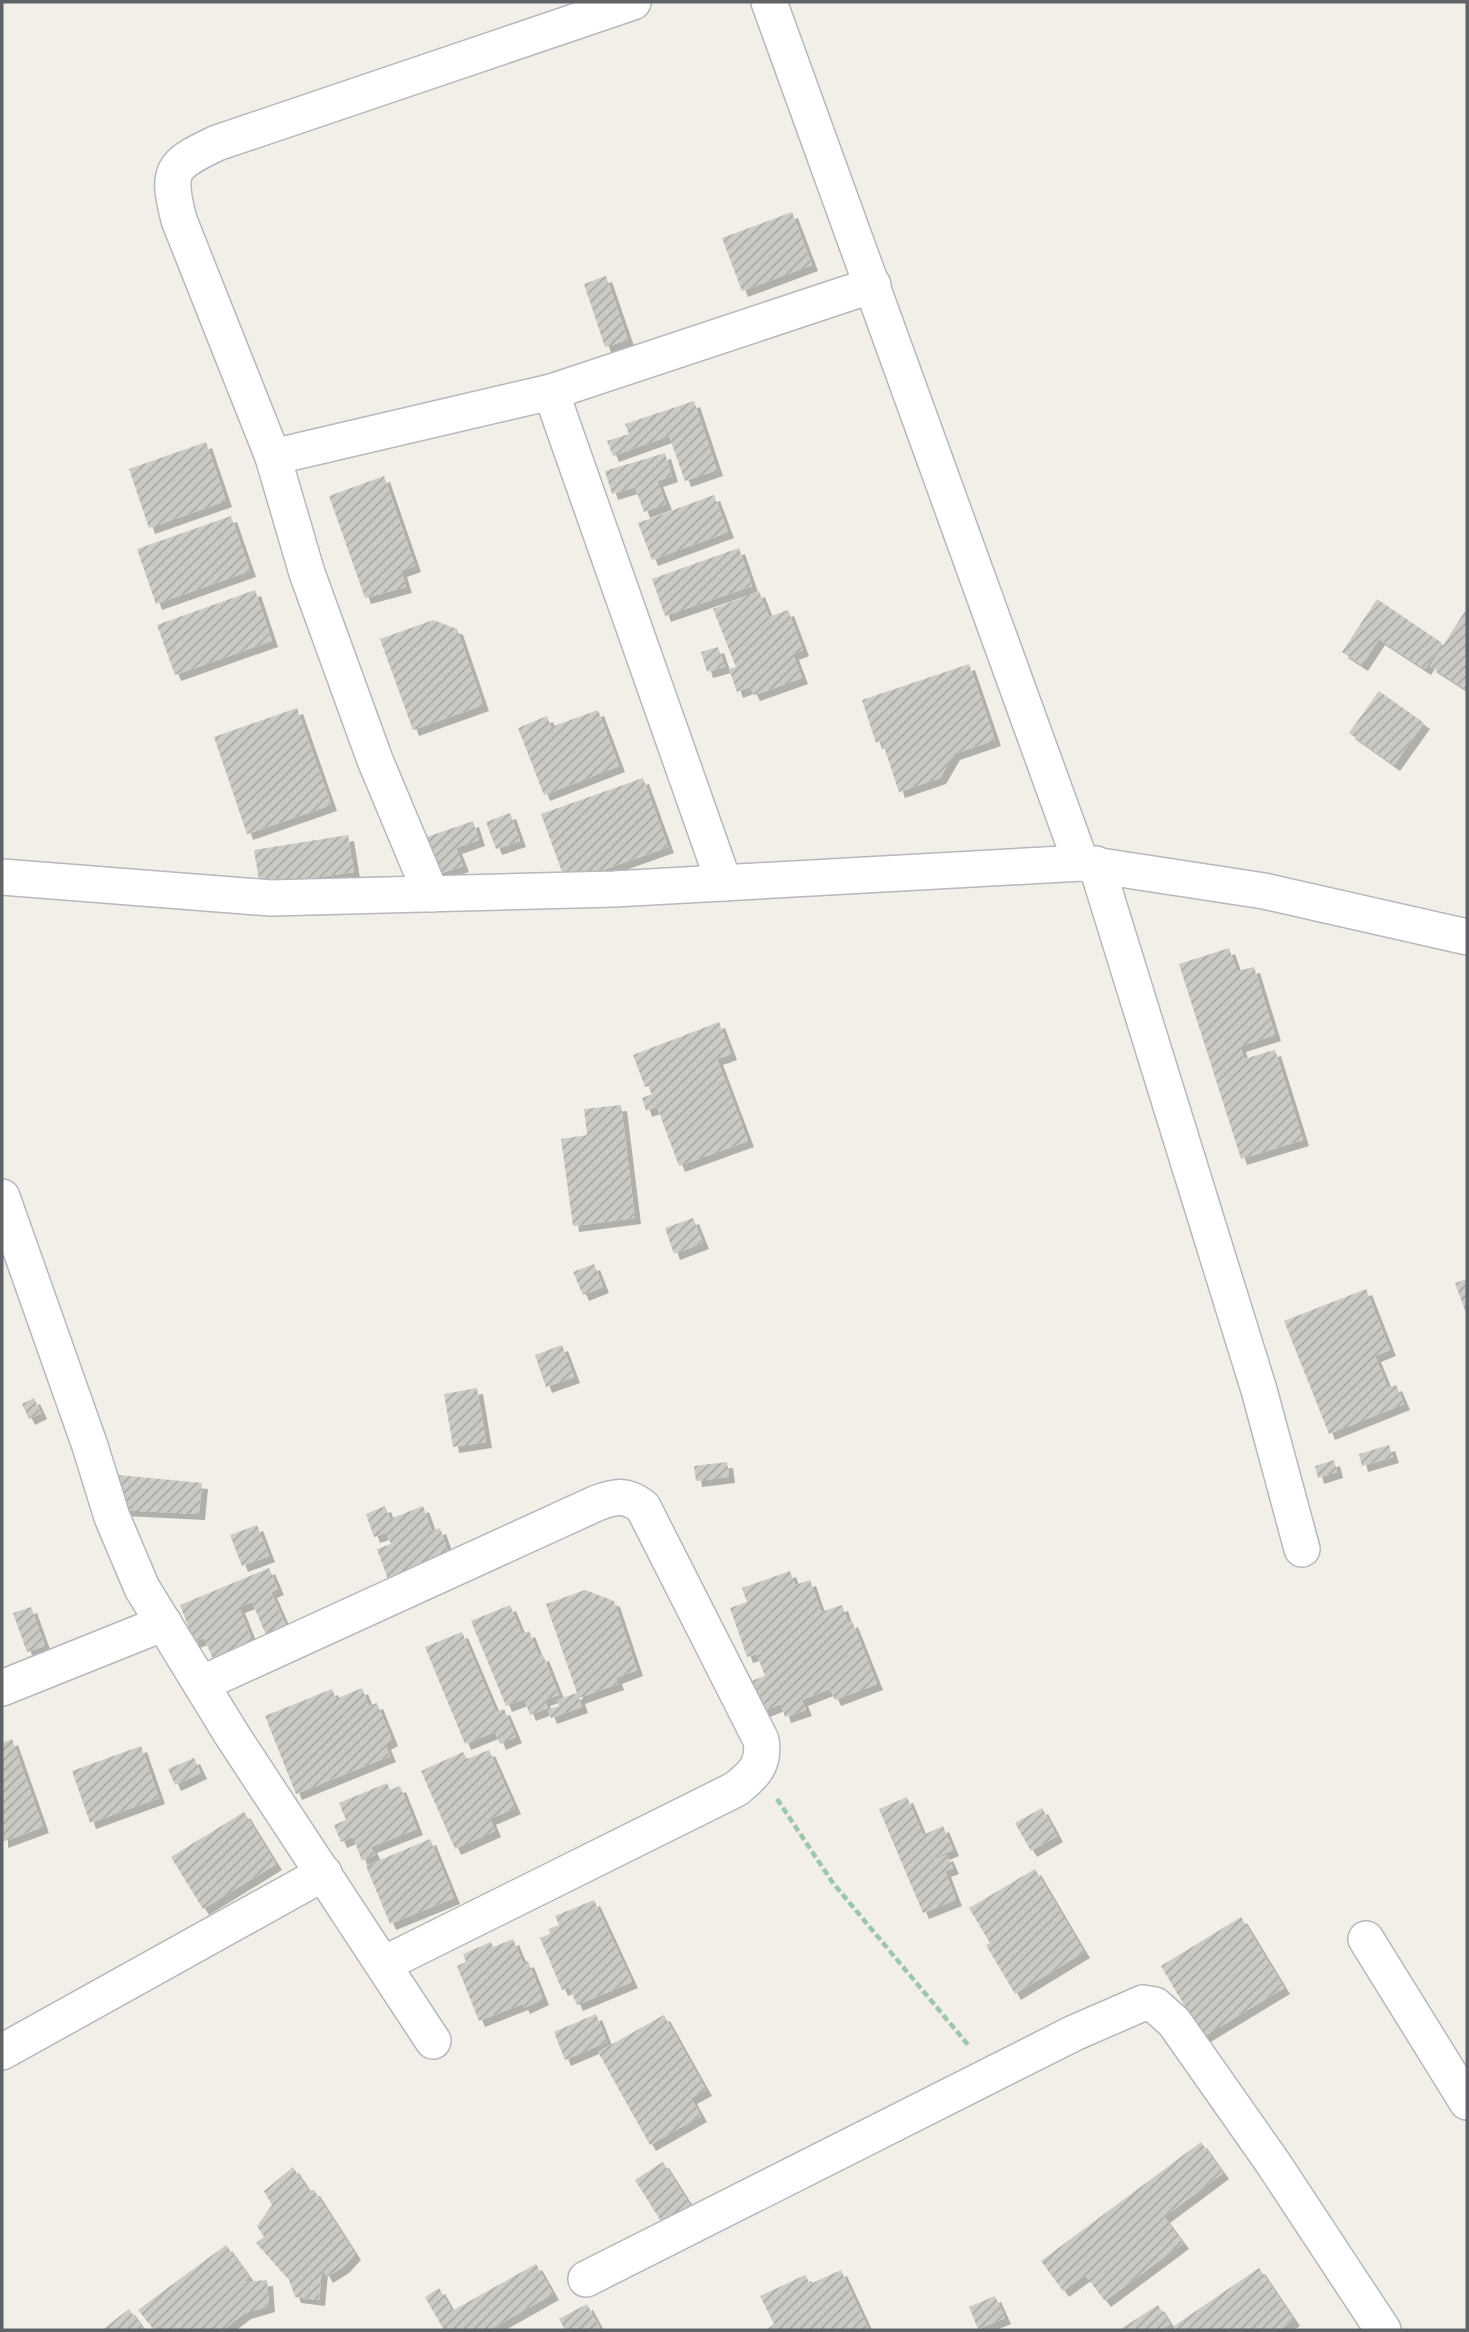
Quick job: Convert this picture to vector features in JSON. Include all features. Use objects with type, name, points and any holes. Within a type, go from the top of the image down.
[{"type":"street","points":[[431,894],[375,760],[307,573],[273,457],[179,220],[170,187],[174,171],[186,158],[217,143],[633,2]]},
{"type":"street","points":[[769,2],[873,285],[942,488],[1089,864],[1259,1390],[1302,1549]]},
{"type":"street","points":[[273,457],[551,392],[873,285]]},
{"type":"street","points":[[551,392],[724,883]]},
{"type":"street","points":[[2,877],[271,898],[724,883],[1089,864],[1264,891],[1467,937]]},
{"type":"street","points":[[2,1197],[90,1446],[112,1517],[142,1588],[201,1684],[433,2040]]},
{"type":"street","points":[[201,1684],[597,1503],[616,1496],[631,1497],[643,1507],[761,1740],[763,1754],[758,1771],[736,1788],[384,1964]]},
{"type":"street","points":[[2,1688],[164,1623]]},
{"type":"street","points":[[2,2052],[324,1873]]},
{"type":"street","points":[[1366,1939],[1467,2102]]},
{"type":"street","points":[[586,2278],[1074,2033],[1143,2003],[1155,2005],[1174,2022],[1265,2152],[1382,2330]]},
{"type":"path","points":[[758,1771],[833,1883],[992,2074]]},
{"type":"building","points":[[792,212],[812,265],[742,291],[722,238]]},
{"type":"building","points":[[606,276],[628,340],[605,347],[584,284]]},
{"type":"building","points":[[694,401],[717,470],[685,481],[669,436],[613,456],[607,441],[629,434],[625,424]]},
{"type":"building","points":[[206,442],[226,501],[149,528],[129,469]]},
{"type":"building","points":[[665,453],[672,476],[657,481],[666,504],[644,512],[635,487],[612,494],[605,471]]},
{"type":"building","points":[[384,476],[415,566],[401,571],[406,587],[365,598],[329,496]]},
{"type":"building","points":[[714,495],[728,532],[652,560],[638,523]]},
{"type":"building","points":[[231,516],[250,571],[156,604],[137,549]]},
{"type":"building","points":[[739,548],[752,586],[665,616],[652,579]]},
{"type":"building","points":[[255,590],[272,641],[175,675],[157,625]]},
{"type":"building","points":[[759,591],[769,617],[788,610],[803,650],[793,654],[802,678],[754,695],[750,687],[737,692],[729,669],[736,667],[713,609]]},
{"type":"building","points":[[1377,599],[1442,643],[1425,669],[1379,639],[1362,665],[1342,652]]},
{"type":"building","points":[[1467,608],[1467,690],[1430,666]]},
{"type":"building","points":[[433,620],[457,629],[483,705],[413,730],[380,639]]},
{"type":"building","points":[[718,647],[725,667],[707,672],[701,652]]},
{"type":"building","points":[[969,664],[995,740],[954,754],[940,778],[899,792],[882,741],[876,743],[862,700]]},
{"type":"building","points":[[1379,691],[1424,723],[1394,765],[1349,733]]},
{"type":"building","points":[[297,708],[331,805],[247,834],[214,737]]},
{"type":"building","points":[[598,710],[619,766],[544,795],[518,728],[547,716],[551,727]]},
{"type":"building","points":[[643,778],[668,847],[566,883],[541,814]]},
{"type":"building","points":[[510,813],[520,841],[496,849],[486,822]]},
{"type":"building","points":[[473,821],[479,840],[456,848],[463,866],[436,875],[424,838]]},
{"type":"building","points":[[348,835],[354,872],[260,886],[254,850]]},
{"type":"building","points":[[1229,948],[1237,971],[1254,967],[1275,1035],[1240,1046],[1244,1059],[1275,1050],[1303,1140],[1241,1159],[1179,964]]},
{"type":"building","points":[[719,1022],[731,1054],[717,1059],[748,1141],[679,1166],[657,1107],[646,1111],[642,1098],[652,1094],[649,1086],[645,1087],[633,1055]]},
{"type":"building","points":[[621,1105],[635,1218],[573,1226],[561,1139],[587,1135],[584,1109]]},
{"type":"building","points":[[693,1218],[703,1243],[674,1254],[665,1228]]},
{"type":"building","points":[[594,1264],[603,1287],[583,1295],[573,1272]]},
{"type":"building","points":[[1467,1279],[1467,1316],[1455,1283]]},
{"type":"building","points":[[1366,1289],[1390,1350],[1375,1356],[1388,1388],[1396,1385],[1404,1404],[1329,1434],[1284,1321]]},
{"type":"building","points":[[562,1345],[574,1377],[546,1387],[535,1355]]},
{"type":"building","points":[[477,1388],[486,1442],[453,1447],[444,1394]]},
{"type":"building","points":[[34,1398],[41,1413],[29,1419],[22,1404]]},
{"type":"building","points":[[1389,1445],[1393,1457],[1362,1466],[1359,1454]]},
{"type":"building","points":[[1334,1460],[1337,1472],[1318,1478],[1315,1466]]},
{"type":"building","points":[[727,1462],[729,1477],[696,1481],[694,1466]]},
{"type":"building","points":[[108,1474],[202,1483],[199,1514],[119,1510]]},
{"type":"building","points":[[385,1506],[390,1519],[423,1506],[432,1531],[440,1528],[449,1554],[392,1590],[377,1549],[391,1544],[386,1533],[374,1537],[366,1514]]},
{"type":"building","points":[[257,1525],[269,1556],[242,1566],[230,1535]]},
{"type":"building","points":[[269,1568],[278,1589],[271,1592],[287,1628],[266,1635],[252,1602],[239,1607],[254,1645],[214,1661],[204,1638],[194,1642],[180,1605]]},
{"type":"building","points":[[790,1571],[795,1585],[810,1580],[821,1612],[842,1605],[848,1623],[852,1621],[877,1684],[835,1700],[830,1689],[802,1700],[806,1710],[785,1717],[781,1704],[764,1711],[751,1681],[765,1676],[757,1655],[764,1652],[747,1657],[730,1608],[747,1602],[742,1588]]},
{"type":"building","points":[[585,1590],[614,1601],[637,1670],[616,1678],[618,1684],[579,1698],[582,1707],[551,1718],[548,1710],[559,1706],[556,1700],[577,1693],[546,1604]]},
{"type":"building","points":[[510,1605],[522,1634],[529,1631],[539,1656],[543,1655],[559,1695],[544,1700],[548,1708],[530,1715],[524,1699],[506,1706],[471,1621]]},
{"type":"building","points":[[31,1607],[45,1646],[27,1652],[13,1613]]},
{"type":"building","points":[[462,1632],[496,1712],[504,1709],[516,1737],[500,1744],[495,1732],[465,1744],[425,1647]]},
{"type":"building","points":[[362,1688],[369,1706],[377,1703],[392,1740],[385,1744],[390,1756],[296,1794],[265,1716],[332,1689],[336,1699]]},
{"type":"building","points":[[12,1739],[43,1827],[2,1842],[2,1743]]},
{"type":"building","points":[[141,1746],[159,1798],[90,1823],[72,1771]]},
{"type":"building","points":[[489,1750],[515,1808],[490,1819],[495,1831],[455,1849],[421,1771],[463,1752],[467,1759]]},
{"type":"building","points":[[194,1758],[201,1773],[175,1785],[168,1769]]},
{"type":"building","points":[[387,1783],[390,1790],[400,1786],[417,1829],[371,1847],[375,1855],[362,1861],[353,1837],[341,1842],[334,1825],[346,1820],[339,1803]]},
{"type":"building","points":[[907,1797],[923,1835],[943,1826],[953,1850],[923,1863],[947,1855],[953,1868],[945,1871],[956,1900],[923,1913],[879,1809]]},
{"type":"building","points":[[1042,1808],[1057,1836],[1031,1851],[1015,1823]]},
{"type":"building","points":[[244,1812],[276,1864],[203,1909],[171,1857]]},
{"type":"building","points":[[430,1839],[454,1898],[390,1924],[366,1866]]},
{"type":"building","points":[[1035,1869],[1084,1952],[1015,1994],[986,1945],[990,1943],[969,1908]]},
{"type":"building","points":[[594,1900],[632,1982],[577,2005],[569,1987],[562,1990],[540,1938],[550,1934],[549,1929],[559,1925],[555,1916]]},
{"type":"building","points":[[1241,1917],[1284,1988],[1203,2037],[1161,1966]]},
{"type":"building","points":[[513,1939],[523,1963],[528,1961],[543,1999],[524,2008],[522,2004],[479,2021],[457,1966],[466,1962],[463,1954],[491,1942],[493,1947]]},
{"type":"building","points":[[596,2014],[607,2042],[565,2060],[554,2032]]},
{"type":"building","points":[[664,2015],[706,2090],[691,2098],[701,2116],[650,2145],[598,2052]]},
{"type":"building","points":[[1201,2142],[1223,2173],[1164,2217],[1183,2243],[1105,2301],[1085,2275],[1063,2291],[1041,2261]]},
{"type":"building","points":[[663,2162],[690,2205],[662,2223],[635,2180]]},
{"type":"building","points":[[293,2167],[308,2190],[314,2190],[355,2254],[343,2267],[327,2277],[322,2268],[319,2300],[295,2297],[289,2280],[256,2243],[264,2237],[257,2226],[272,2205],[264,2191]]},
{"type":"building","points":[[226,2245],[249,2277],[243,2282],[267,2280],[269,2306],[245,2313],[223,2330],[164,2330],[160,2325],[154,2330],[138,2310]]},
{"type":"building","points":[[536,2264],[553,2294],[489,2330],[444,2330],[425,2297],[439,2288],[452,2311]]},
{"type":"building","points":[[1259,2268],[1294,2320],[1279,2330],[1177,2330],[1174,2326]]},
{"type":"building","points":[[841,2270],[869,2330],[766,2330],[774,2324],[760,2296],[805,2275],[810,2284]]},
{"type":"building","points":[[995,2296],[1005,2318],[978,2329],[969,2307]]},
{"type":"building","points":[[587,2304],[601,2330],[565,2330],[559,2319]]},
{"type":"building","points":[[1158,2305],[1170,2324],[1160,2330],[1119,2330]]},
{"type":"building","points":[[129,2309],[144,2330],[102,2330]]}]
